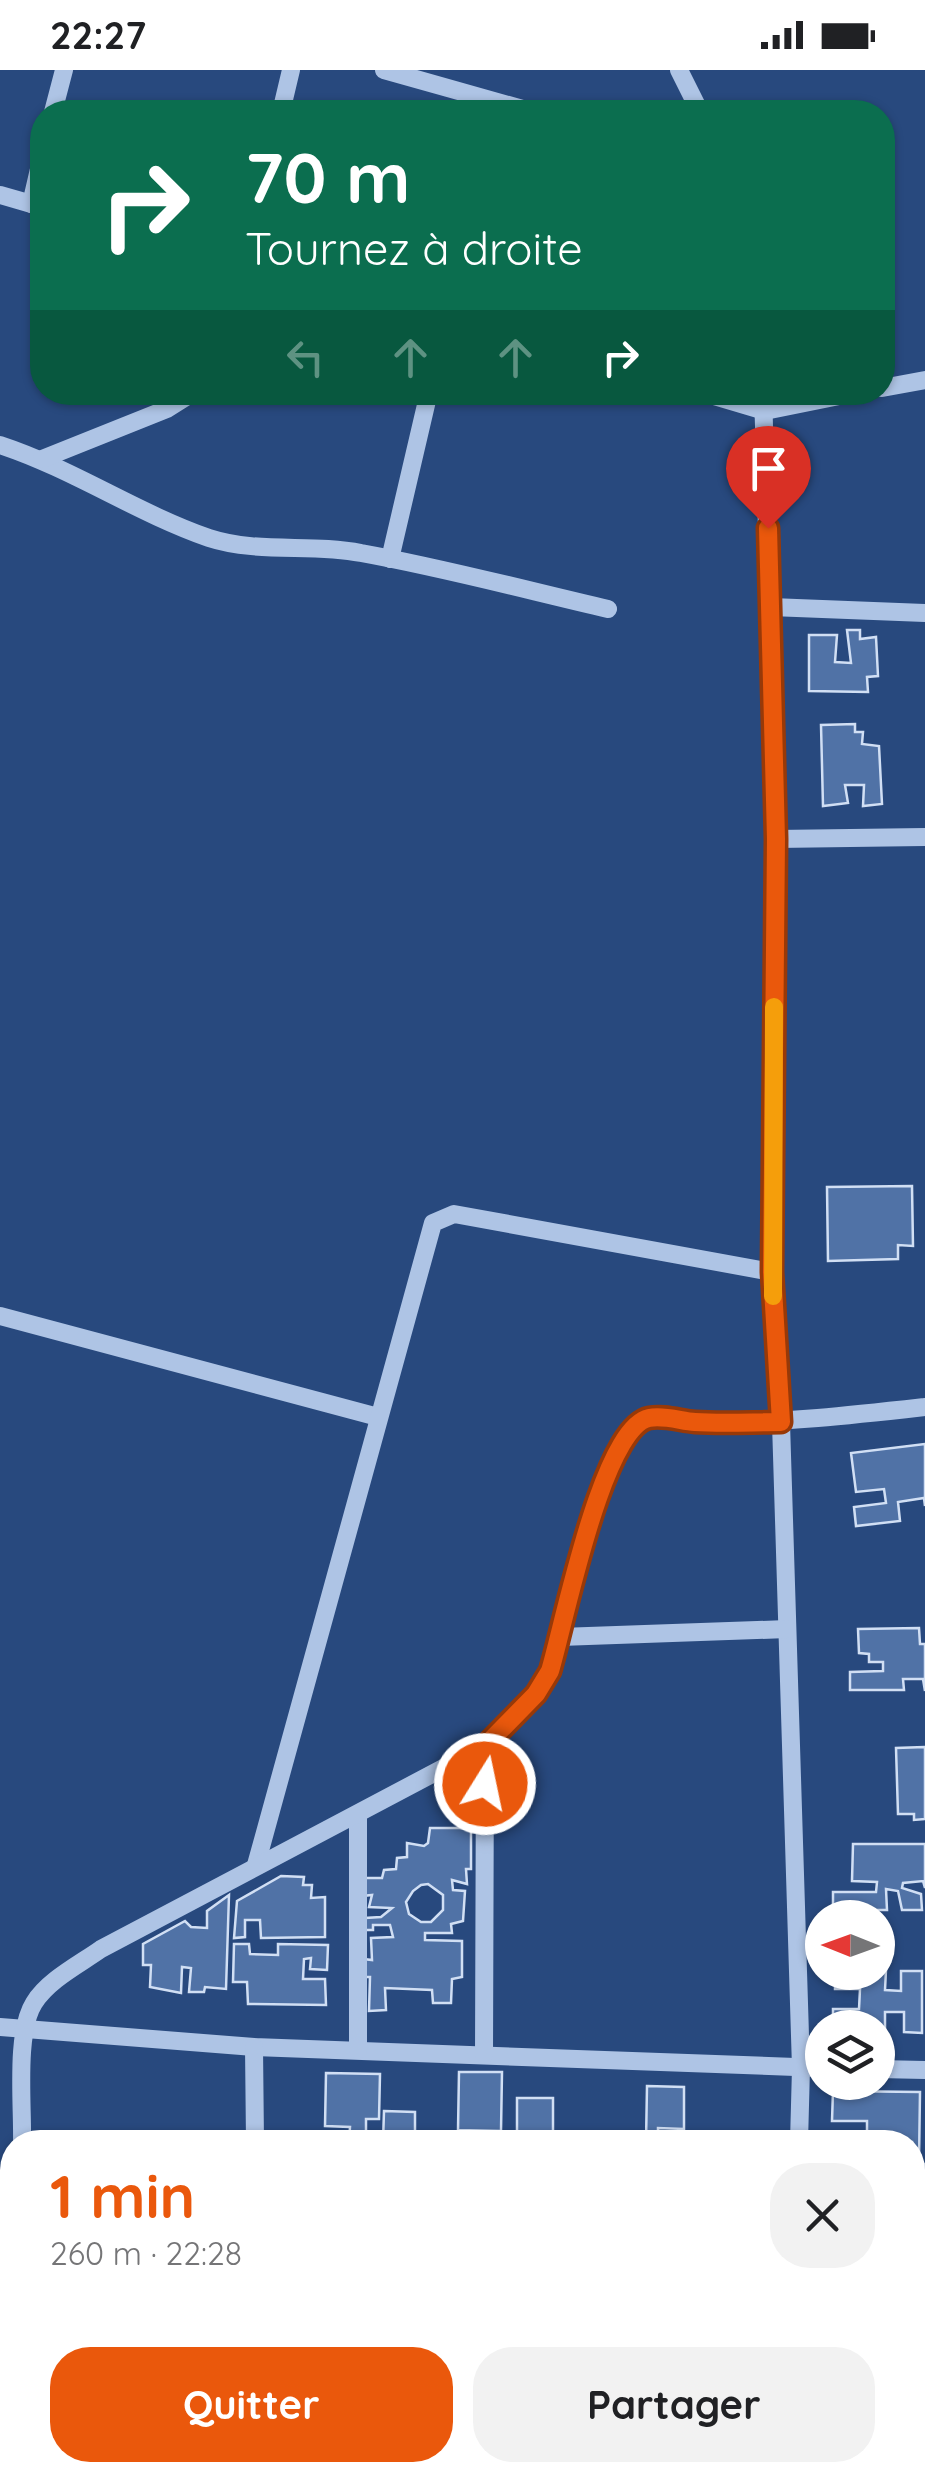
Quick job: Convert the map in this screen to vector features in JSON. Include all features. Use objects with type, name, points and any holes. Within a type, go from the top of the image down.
[{"type":"street","points":[[56,100],[64,70]]},
{"type":"street","points":[[283,100],[291,70]]},
{"type":"street","points":[[384,70],[490,100]]},
{"type":"street","points":[[678,70],[694,100]]},
{"type":"street","points":[[0,195],[30,204]]},
{"type":"street","points":[[895,386],[925,380]]},
{"type":"street","points":[[42,459],[174,405]]},
{"type":"street","points":[[390,559],[427,405]]},
{"type":"street","points":[[764,405],[776,839],[772,1272],[781,1422],[800,2130]]},
{"type":"street","points":[[0,445],[42,459],[156,516],[213,539],[274,548],[358,552],[608,609]]},
{"type":"street","points":[[771,606],[925,613]]},
{"type":"street","points":[[776,839],[925,837]]},
{"type":"street","points":[[256,1865],[433,1223],[454,1214],[772,1272]]},
{"type":"street","points":[[0,1316],[378,1417]]},
{"type":"street","points":[[22,2130],[24,2028],[33,2004],[46,1988],[101,1948],[485,1746],[536,1694],[550,1671],[600,1492],[623,1440],[636,1423],[652,1417],[696,1422],[781,1422],[925,1407]]},
{"type":"street","points":[[560,1636],[787,1629]]},
{"type":"street","points":[[484,2055],[485,1746]]},
{"type":"street","points":[[358,1814],[358,2050]]},
{"type":"street","points":[[0,2027],[254,2047],[805,2068]]},
{"type":"street","points":[[254,2047],[255,2130]]},
{"type":"street","points":[[895,2069],[925,2070]]},
{"type":"building","points":[[847,630],[860,630],[860,639],[876,637],[878,676],[867,677],[868,692],[809,691],[809,635],[837,635],[835,662],[851,663]]},
{"type":"building","points":[[855,724],[855,732],[863,732],[862,744],[879,746],[882,804],[863,806],[864,785],[845,785],[848,803],[823,806],[821,725]]},
{"type":"building","points":[[912,1186],[913,1246],[898,1245],[898,1259],[828,1261],[827,1187]]},
{"type":"building","points":[[925,1444],[925,1506],[924,1498],[898,1502],[900,1521],[856,1526],[854,1507],[886,1503],[884,1489],[856,1492],[851,1453]]},
{"type":"building","points":[[919,1628],[920,1644],[925,1644],[925,1691],[923,1679],[903,1679],[904,1690],[850,1690],[850,1672],[883,1671],[883,1662],[869,1662],[869,1654],[859,1653],[858,1629]]},
{"type":"building","points":[[925,1747],[925,1819],[914,1820],[914,1814],[898,1814],[896,1748]]},
{"type":"building","points":[[430,1828],[471,1828],[467,1884],[452,1880],[453,1890],[465,1891],[463,1921],[451,1924],[452,1933],[425,1933],[425,1940],[462,1941],[462,1977],[452,1979],[451,2003],[433,2003],[432,1990],[385,1988],[386,2010],[369,2011],[370,1977],[362,1977],[363,1959],[372,1960],[371,1938],[393,1937],[390,1925],[373,1925],[373,1930],[365,1930],[365,1918],[381,1917],[392,1908],[369,1907],[372,1895],[362,1896],[364,1878],[382,1878],[384,1870],[396,1869],[397,1858],[407,1857],[407,1843],[428,1843]],"holes":[[[428,1884],[443,1895],[443,1910],[431,1922],[421,1922],[409,1914],[406,1902],[421,1885]]]},
{"type":"building","points":[[853,1844],[925,1844],[925,1888],[923,1881],[903,1883],[902,1888],[921,1894],[922,1910],[902,1910],[898,1891],[886,1889],[887,1900],[833,1900],[833,1892],[876,1892],[877,1882],[852,1881]]},
{"type":"building","points":[[281,1876],[304,1877],[303,1885],[312,1885],[311,1898],[325,1897],[325,1937],[261,1938],[260,1920],[245,1920],[245,1937],[234,1938],[237,1901]]},
{"type":"building","points":[[229,1895],[226,1989],[205,1987],[204,1992],[189,1992],[191,1968],[182,1967],[181,1993],[150,1987],[151,1965],[143,1965],[143,1944],[185,1921],[191,1927],[207,1928],[207,1911]]},
{"type":"building","points":[[234,1944],[249,1944],[250,1954],[278,1955],[278,1944],[328,1945],[327,1970],[310,1969],[311,1958],[304,1959],[303,1979],[325,1979],[326,2005],[248,2004],[247,1982],[233,1982]]},
{"type":"building","points":[[901,1971],[922,1971],[922,2033],[904,2032],[904,2012],[833,2010],[859,2009],[860,1990],[901,1991]]},
{"type":"building","points":[[459,2072],[502,2072],[501,2130],[458,2130]]},
{"type":"building","points":[[326,2073],[380,2074],[379,2119],[366,2119],[366,2130],[325,2126]]},
{"type":"building","points":[[647,2086],[684,2087],[684,2129],[646,2130]]},
{"type":"building","points":[[895,2092],[920,2092],[919,2130],[867,2130],[867,2121],[832,2121],[833,2100],[895,2100]]},
{"type":"building","points":[[517,2098],[553,2098],[553,2130],[517,2130]]},
{"type":"building","points":[[384,2111],[415,2112],[415,2130],[383,2130]]},
{"type":"slow traffic","points":[[773,1296],[774,1007]]},
{"type":"route","points":[[485,1784],[485,1746],[536,1694],[550,1671],[600,1492],[623,1440],[636,1423],[652,1417],[696,1422],[781,1422],[772,1272],[776,839],[768,528]]}]
